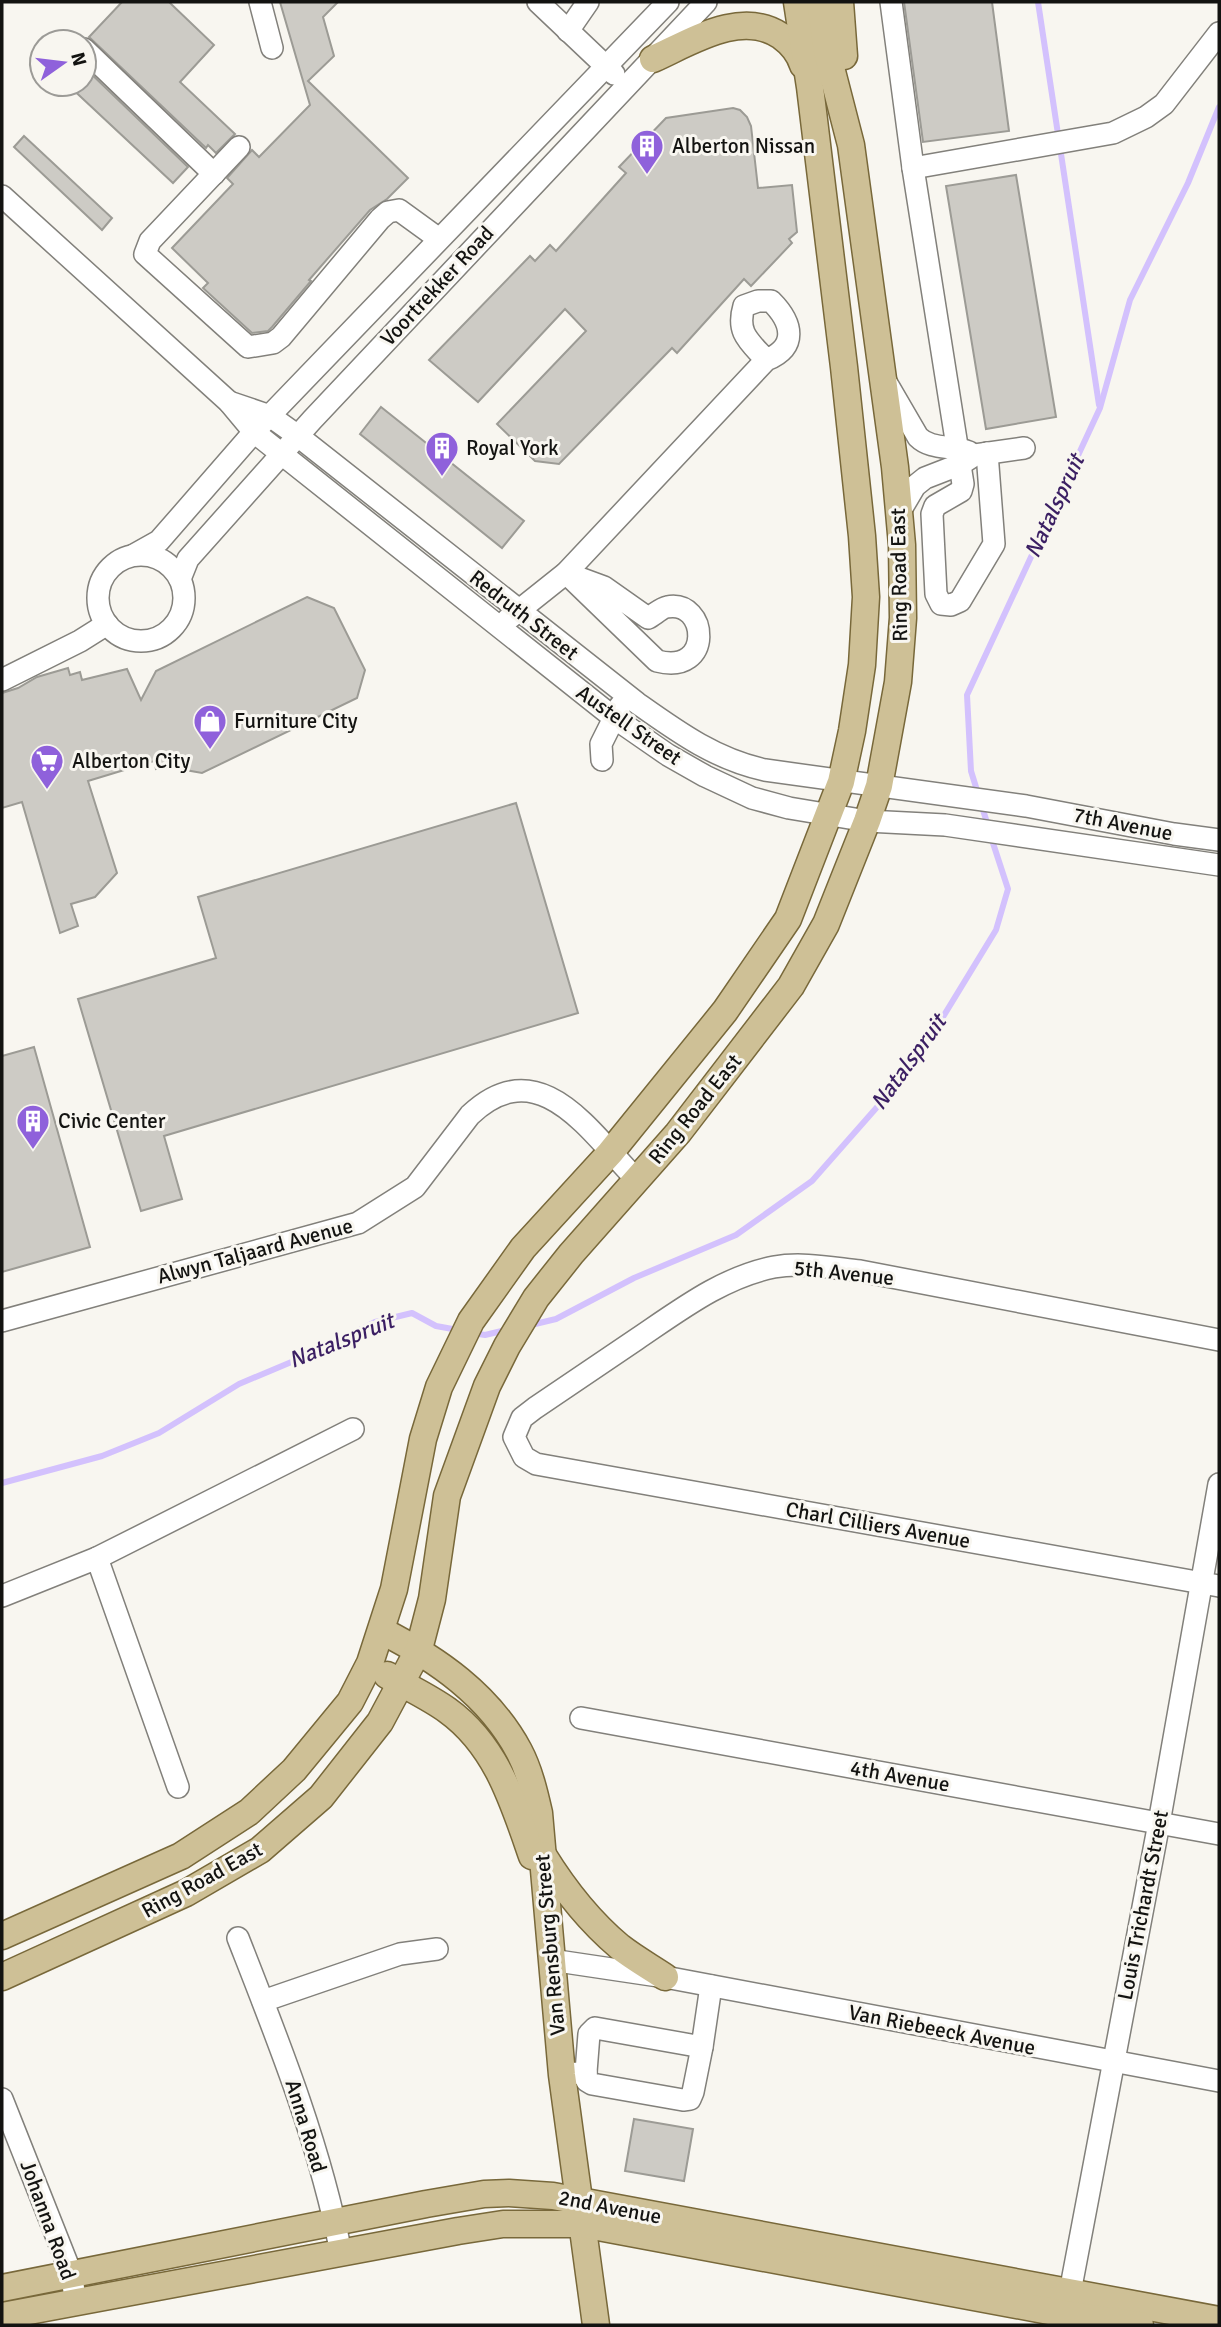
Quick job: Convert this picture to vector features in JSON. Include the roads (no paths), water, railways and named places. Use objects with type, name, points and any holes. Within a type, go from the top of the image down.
[{"type":"main road","name":"Ring Road East","points":[[2,1936],[181,1856],[249,1812],[295,1770],[350,1702],[370,1663],[394,1589],[423,1439],[439,1387],[471,1321],[523,1248],[610,1153],[725,1011],[788,919],[841,782],[862,665],[866,597],[844,367],[797,2]]},
{"type":"main road","name":"Ring Road East","points":[[2,1978],[186,1893],[260,1850],[321,1797],[380,1722],[419,1649],[432,1599],[447,1496],[487,1386],[507,1346],[536,1298],[570,1254],[678,1133],[791,986],[826,924],[878,786],[898,682],[902,631],[902,545],[851,145],[827,52],[820,2]]},
{"type":"main road","points":[[840,2],[851,145]]},
{"type":"main road","points":[[653,59],[724,29],[743,25],[771,29],[790,43],[801,57],[810,87]]},
{"type":"main road","name":"Van Rensburg Street","points":[[382,1631],[419,1649],[471,1689],[501,1722],[520,1752],[531,1780],[538,1813],[551,1960],[574,2073],[581,2213],[596,2325]]},
{"type":"main road","points":[[370,1663],[446,1709],[471,1730],[496,1763],[514,1802],[544,1890]]},
{"type":"main road","points":[[541,1851],[563,1886],[590,1918],[620,1947],[665,1977]]},
{"type":"main road","name":"2nd Avenue","points":[[2,2288],[484,2194],[537,2195],[581,2213],[1140,2325]]},
{"type":"main road","name":"2nd Avenue","points":[[2,2316],[503,2224],[581,2213]]},
{"type":"main road","name":"2nd Avenue","points":[[1066,2310],[1219,2319]]},
{"type":"street","points":[[260,2],[272,48]]},
{"type":"street","points":[[538,2],[604,66],[627,83]]},
{"type":"street","points":[[568,31],[588,2]]},
{"type":"street","name":"Voortrekker Road","points":[[134,555],[159,541],[254,432],[668,2]]},
{"type":"street","name":"Voortrekker Road","points":[[180,579],[188,559],[298,436],[706,2]]},
{"type":"street","points":[[891,2],[913,167],[970,455],[994,544],[960,601],[946,606],[940,604],[936,594],[932,514],[935,506],[962,489],[970,455]]},
{"type":"street","points":[[913,167],[1113,133],[1146,117],[1164,104],[1219,33]]},
{"type":"street","points":[[98,62],[214,174]]},
{"type":"street","points":[[239,147],[150,240],[145,254],[248,347],[273,343],[281,337],[388,212],[398,210],[434,244],[453,269]]},
{"type":"street","name":"Redruth Street","points":[[2,196],[229,402],[254,432]]},
{"type":"street","points":[[501,626],[566,573],[766,360]]},
{"type":"street","points":[[882,374],[924,443],[970,455]]},
{"type":"street","name":"Redruth Street","points":[[229,402],[270,416],[298,436],[627,695],[678,733],[725,759],[765,770],[946,796]]},
{"type":"street","name":"Austell Street","points":[[254,432],[613,717],[668,755],[732,790],[789,808],[867,821],[945,825]]},
{"type":"street","points":[[899,513],[915,486],[925,478],[970,455],[1024,449]]},
{"type":"street","points":[[134,555],[152,556],[169,564],[180,579],[184,596],[181,614],[171,629],[156,639],[138,641],[121,636],[107,624],[99,608],[98,590],[105,574],[117,561],[134,555]]},
{"type":"street","points":[[566,573],[604,587],[648,618],[665,607],[687,611],[697,621],[699,645],[693,654],[680,663],[657,661],[566,573]]},
{"type":"street","points":[[2,680],[80,641],[107,624]]},
{"type":"street","points":[[602,760],[601,744],[627,695]]},
{"type":"street","name":"7th Avenue","points":[[946,796],[1027,806],[1174,834],[1219,839]]},
{"type":"street","name":"7th Avenue","points":[[945,825],[1218,865]]},
{"type":"street","name":"Alwyn Taljaard Avenue","points":[[2,1321],[358,1223],[415,1186],[470,1115],[480,1105],[504,1094],[524,1090],[544,1093],[564,1105],[584,1122],[637,1180]]},
{"type":"street","name":"5th Avenue","points":[[537,1464],[524,1457],[514,1437],[517,1426],[529,1413],[674,1314],[720,1286],[751,1273],[777,1267],[803,1265],[860,1271],[1219,1340]]},
{"type":"street","points":[[2,1596],[97,1558],[353,1429]]},
{"type":"street","name":"Charl Cilliers Avenue","points":[[537,1464],[1210,1584]]},
{"type":"street","name":"Louis Trichardt Street","points":[[1066,2310],[1159,1823],[1210,1584],[1219,1484]]},
{"type":"street","points":[[97,1558],[178,1787]]},
{"type":"street","name":"4th Avenue","points":[[581,1718],[1219,1834]]},
{"type":"street","name":"Anna Road","points":[[238,1938],[301,2106],[341,2253]]},
{"type":"street","points":[[263,2001],[400,1954],[437,1950]]},
{"type":"street","name":"Van Riebeeck Avenue","points":[[551,1960],[665,1977],[1219,2081]]},
{"type":"street","points":[[702,2047],[595,2028],[589,2034],[574,2073],[592,2084],[683,2101],[690,2099],[702,2047],[711,1986]]},
{"type":"street","name":"Johanna Road","points":[[2,2099],[71,2273],[76,2303]]},
{"type":"waterway","points":[[1038,2],[1099,405]]},
{"type":"waterway","name":"Natalspruit","points":[[988,826],[971,771],[967,695],[1100,408],[1130,300],[1188,183],[1219,107]]},
{"type":"waterway","name":"Natalspruit","points":[[531,1325],[556,1319],[634,1278],[736,1235],[812,1181],[900,1081],[935,1030],[996,930],[1008,889],[991,837]]},
{"type":"waterway","name":"Natalspruit","points":[[2,1483],[102,1456],[159,1433],[239,1384],[327,1347],[375,1322],[412,1313],[436,1326],[458,1330]]},
{"type":"waterway","name":"Natalspruit","points":[[473,1333],[485,1335],[506,1330]]},
{"type":"place","name":"Alberton Nissan","points":[[647,176]]},
{"type":"place","name":"Royal York","points":[[442,478]]},
{"type":"place","name":"Furniture City","points":[[210,751]]},
{"type":"place","name":"Alberton City","points":[[47,791]]},
{"type":"place","name":"Civic Center","points":[[33,1151]]}]
